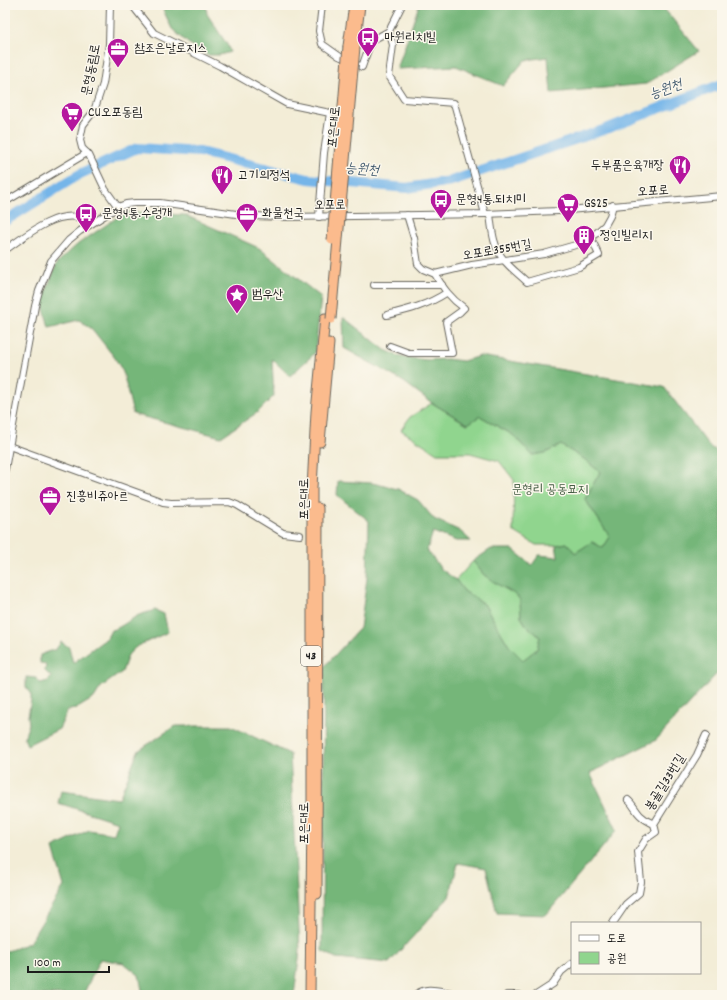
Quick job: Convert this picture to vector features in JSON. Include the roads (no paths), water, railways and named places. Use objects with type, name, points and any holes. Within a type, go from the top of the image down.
[{"type":"highway","name":"43","points":[[328,318],[354,5]]},
{"type":"highway","name":"43","points":[[351,46],[360,5]]},
{"type":"highway","name":"포은대로","points":[[310,995],[312,811],[312,488],[316,412],[328,318]]},
{"type":"highway","name":"포은대로","points":[[316,995],[318,825],[317,471],[328,318]]},
{"type":"street","name":"문형동림로","points":[[110,5],[109,44],[103,84],[94,111],[82,125],[80,140],[82,148],[88,154],[105,189],[118,207]]},
{"type":"street","points":[[132,5],[154,33],[220,66],[287,104],[330,113],[324,153],[319,217]]},
{"type":"street","points":[[322,5],[319,31],[322,44],[339,56],[362,67],[371,41],[389,31],[402,8],[401,5]]},
{"type":"street","points":[[389,31],[393,45],[389,76],[404,99],[454,104],[479,193],[498,250],[504,260],[527,282],[580,268],[599,255],[591,238]]},
{"type":"street","points":[[5,202],[88,154]]},
{"type":"street","name":"오포로","points":[[5,469],[39,291],[52,262],[69,240],[91,223],[118,207],[126,204],[146,203],[176,205],[250,216],[267,217],[407,216],[558,211],[722,196]]},
{"type":"street","name":"오포로355번길","points":[[435,274],[472,265],[544,254],[579,244],[591,238],[605,224],[610,216],[613,205]]},
{"type":"street","points":[[390,346],[409,353],[452,353],[446,322],[464,308],[446,293],[435,274],[423,269],[418,264],[414,238],[407,216]]},
{"type":"street","points":[[5,250],[47,223],[59,218],[79,218],[91,223]]},
{"type":"street","points":[[374,285],[442,285]]},
{"type":"street","points":[[387,315],[416,307],[437,299],[446,293]]},
{"type":"street","points":[[10,446],[163,502],[229,502],[237,505],[283,533],[300,534]]},
{"type":"street","name":"봉골길33번길","points":[[614,922],[626,904],[639,893],[641,889],[638,852],[646,839],[656,832],[654,824],[697,755],[706,735]]},
{"type":"street","points":[[628,800],[633,804],[644,819],[654,824]]},
{"type":"street","points":[[536,995],[553,984],[561,972],[571,964]]},
{"type":"street","points":[[414,995],[421,990],[430,989],[452,993],[453,995]]},
{"type":"street","points":[[507,995],[519,995]]},
{"type":"waterway","name":"능원천","points":[[5,221],[80,174],[137,148],[200,152],[308,179],[407,188],[451,181],[606,129],[722,84]]},
{"type":"place","name":"마원리치빌","points":[[368,58]]},
{"type":"place","name":"참조은날로지스","points":[[118,68]]},
{"type":"place","name":"CU오포동림","points":[[72,132]]},
{"type":"place","name":"두부품은육개장","points":[[680,186]]},
{"type":"place","name":"고기의정석","points":[[222,196]]},
{"type":"place","name":"문형4통.되치미","points":[[441,220]]},
{"type":"place","name":"GS25","points":[[568,224]]},
{"type":"place","name":"문형4통.수렁개","points":[[86,234]]},
{"type":"place","name":"화물천국","points":[[247,234]]},
{"type":"place","name":"정인빌리지","points":[[584,256]]},
{"type":"place","name":"범우산","points":[[237,314]]},
{"type":"place","name":"진흥비쥬아르","points":[[50,516]]},
{"type":"park label","name":"문형리 공동묘지","points":[[550,490]]}]
